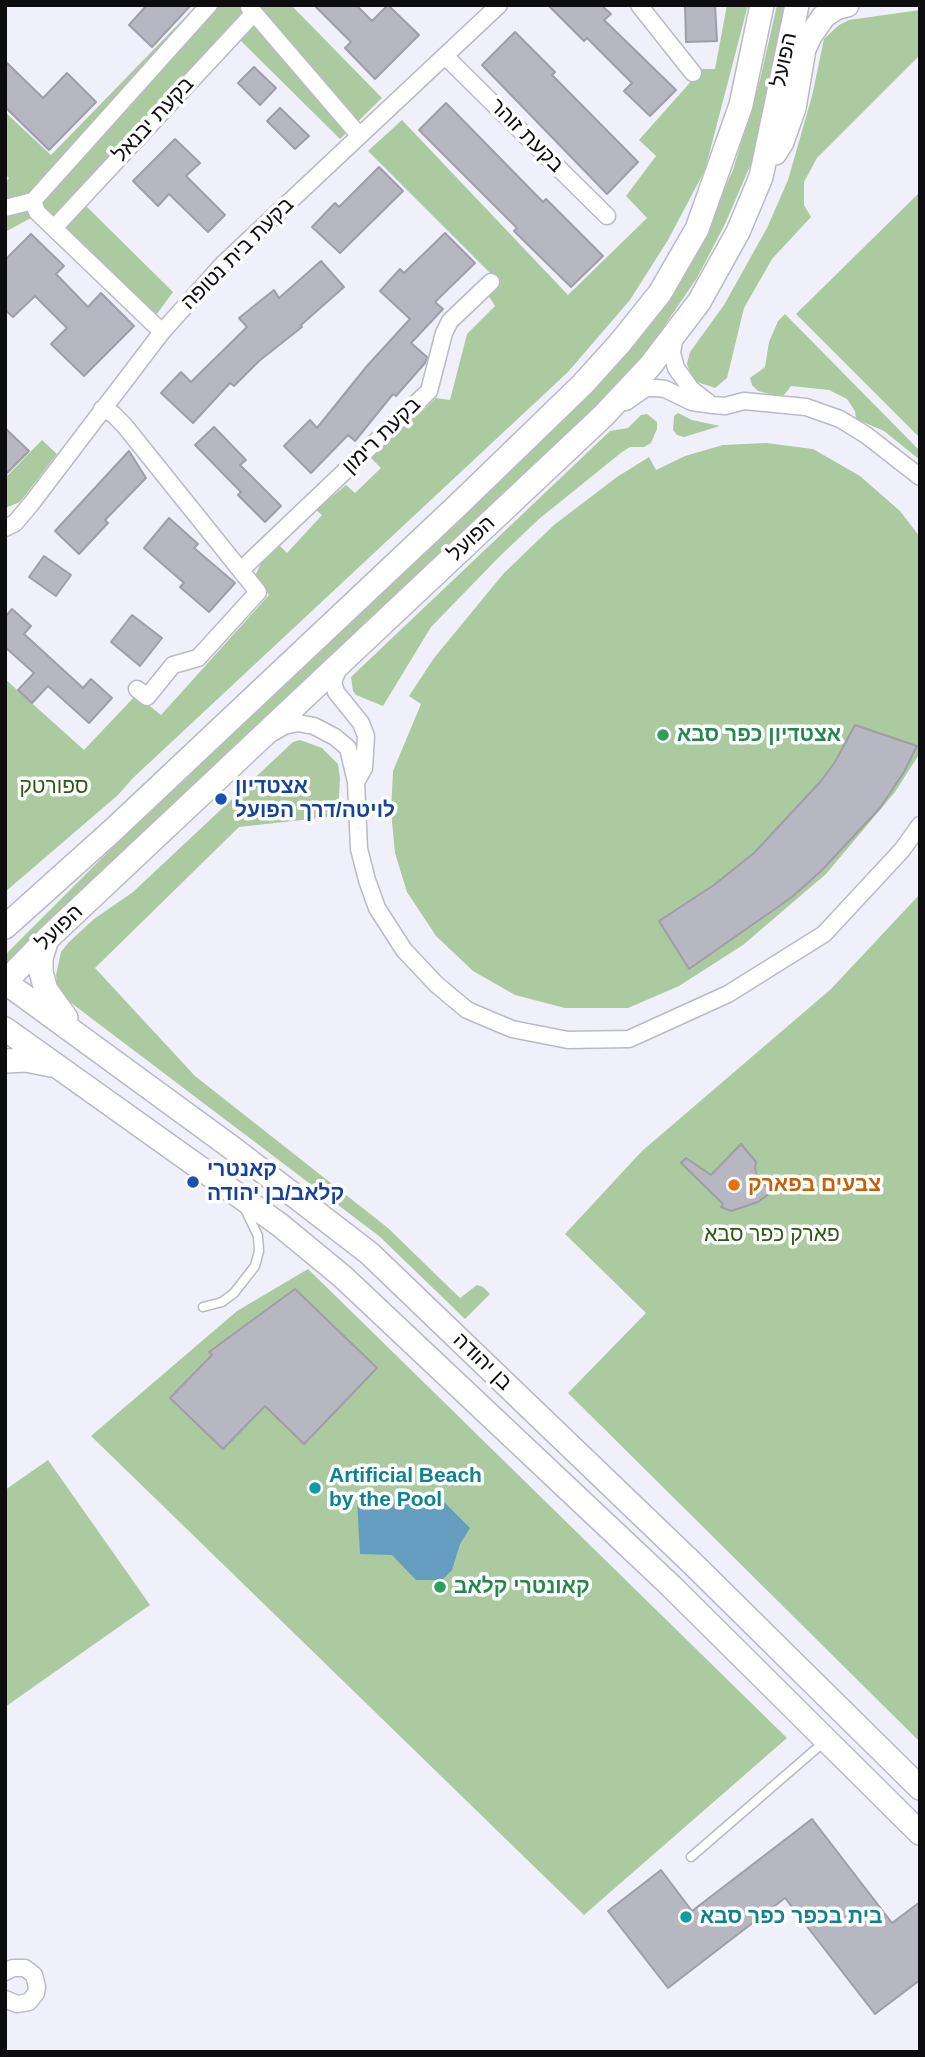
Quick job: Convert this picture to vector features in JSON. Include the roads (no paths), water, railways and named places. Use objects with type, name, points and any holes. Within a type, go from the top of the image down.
[{"type":"main road","name":"הפועל","points":[[5,927],[15,912],[112,831],[457,506],[583,384],[620,343],[660,293],[697,229],[741,105],[762,5]]},
{"type":"main road","name":"הפועל","points":[[5,982],[47,939],[603,416],[650,366],[699,302],[738,232],[761,177],[797,5]]},
{"type":"main road","points":[[761,177],[782,142],[794,108],[804,49],[810,36],[824,16],[847,5]]},
{"type":"main road","points":[[47,939],[41,958],[41,972],[46,990],[80,1038]]},
{"type":"main road","name":"בן יהודה","points":[[5,982],[256,1166],[369,1253],[692,1563],[920,1788]]},
{"type":"main road","name":"בן יהודה","points":[[5,1029],[280,1225],[343,1277],[671,1586],[920,1833]]},
{"type":"main road","points":[[5,1061],[26,1060],[62,1069]]},
{"type":"street","name":"בקעת יבנאל","points":[[33,201],[209,5]]},
{"type":"street","name":"בקעת בית נטופה","points":[[5,528],[15,523],[31,504],[162,332],[222,265],[499,5]]},
{"type":"street","points":[[639,5],[692,73]]},
{"type":"street","name":"בקעת יבנאל","points":[[54,228],[251,9]]},
{"type":"street","points":[[251,9],[359,135]]},
{"type":"street","name":"בקעת זוהר","points":[[446,57],[607,216]]},
{"type":"street","points":[[5,208],[33,201],[37,212],[162,332]]},
{"type":"street","name":"בקעת רימון","points":[[241,570],[429,391],[444,333],[450,321],[491,282]]},
{"type":"street","points":[[675,334],[672,352],[682,380],[713,405]]},
{"type":"street","points":[[603,416],[646,388],[665,389],[692,402],[713,405],[724,406],[744,401],[806,407],[840,419],[866,435],[920,477]]},
{"type":"street","points":[[102,409],[113,414],[124,425],[258,592],[198,659],[173,665],[147,697],[137,689]]},
{"type":"street","points":[[342,661],[333,682],[336,692],[361,723],[366,736],[364,768],[356,782]]},
{"type":"street","points":[[247,751],[284,726],[298,723],[314,726],[335,737],[348,748],[356,782],[359,849],[367,880],[377,908],[404,950],[436,984],[467,1010],[512,1029],[568,1040],[629,1039],[728,994],[824,934],[902,850],[920,825]]},
{"type":"street","points":[[5,1999],[12,2003],[29,2002],[37,1987],[34,1975],[25,1968],[8,1965]]},
{"type":"lane","points":[[202,1307],[222,1302],[234,1293],[255,1266],[259,1251],[258,1236],[253,1223],[224,1186]]},
{"type":"lane","points":[[691,1857],[826,1740]]},
{"type":"water","points":[[440,1498],[470,1528],[460,1544],[452,1570],[442,1580],[416,1580],[392,1555],[360,1554],[357,1500]]},
{"type":"place","name":"אצטדיון כפר סבא","points":[[663,735]]},
{"type":"place","name":"אצטדיון לויטה/דרך הפועל","points":[[221,799]]},
{"type":"place","name":"קאנטרי קלאב/בן יהודה","points":[[193,1182]]},
{"type":"place","name":"צבעים בפארק","points":[[734,1185]]},
{"type":"place","name":"Artificial Beach by the Pool","points":[[315,1488]]},
{"type":"place","name":"קאונטרי קלאב","points":[[440,1587]]},
{"type":"place","name":"בית בכפר כפר סבא","points":[[686,1917]]},
{"type":"park label","name":"ספורטק","points":[[54,787]]},
{"type":"park label","name":"פארק כפר סבא","points":[[772,1235]]}]
